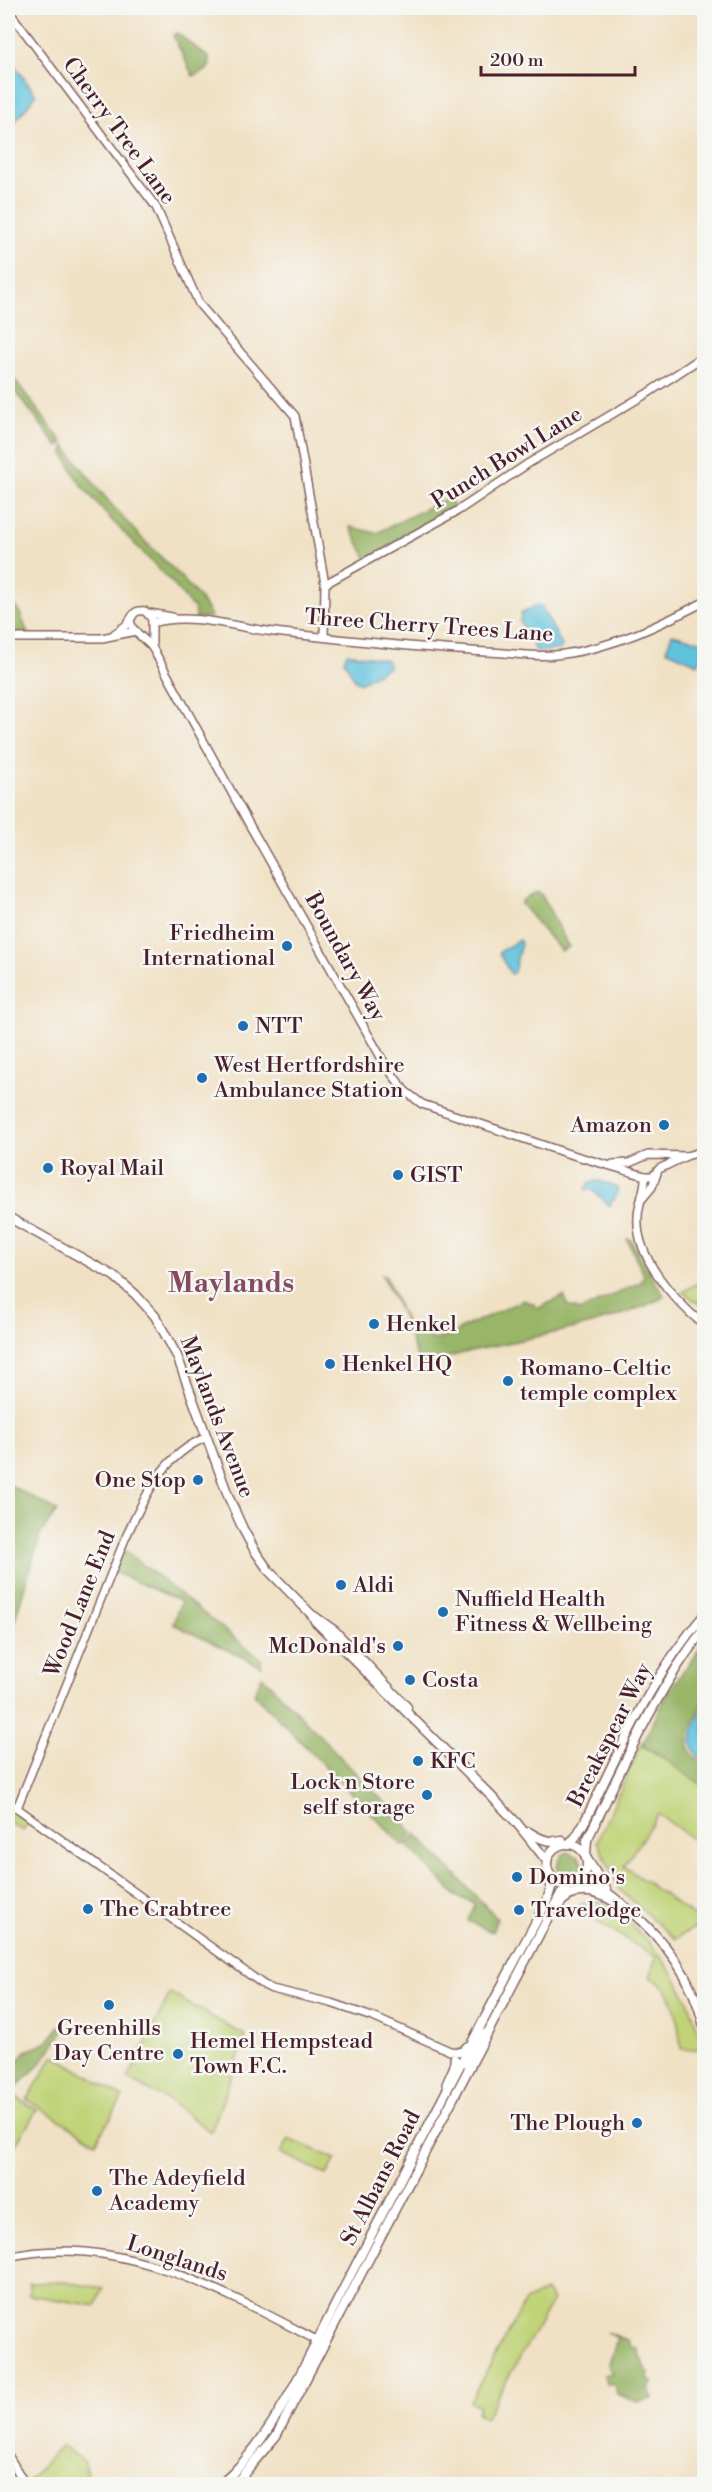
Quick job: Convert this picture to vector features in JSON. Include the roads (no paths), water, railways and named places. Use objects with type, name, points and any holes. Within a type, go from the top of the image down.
[{"type":"main road","name":"Maylands Avenue","points":[[8,1217],[114,1276],[155,1316],[177,1356],[229,1498],[255,1551],[278,1582],[516,1822],[547,1862]]},
{"type":"main road","name":"Maylands Avenue","points":[[312,1615],[326,1623],[375,1671],[418,1722]]},
{"type":"main road","name":"Breakspear Way","points":[[568,1844],[575,1838],[584,1823],[652,1686],[679,1646],[705,1615]]},
{"type":"main road","points":[[326,1623],[333,1639]]},
{"type":"main road","name":"Breakspear Way","points":[[587,1857],[587,1840],[646,1718],[661,1690],[705,1629]]},
{"type":"main road","points":[[375,1671],[379,1685]]},
{"type":"main road","name":"Maylands Avenue","points":[[516,1822],[544,1845],[556,1847]]},
{"type":"main road","points":[[529,1832],[543,1840],[553,1842],[572,1835],[584,1823]]},
{"type":"main road","points":[[607,1892],[581,1849],[568,1844],[556,1847],[549,1854],[547,1862],[551,1876],[560,1883],[577,1881],[607,1892],[650,1928],[675,1958],[693,1990],[705,2026]]},
{"type":"main road","points":[[577,1881],[587,1867],[587,1857]]},
{"type":"main road","name":"St Albans Road","points":[[221,2484],[238,2469],[270,2428],[321,2342],[482,2032],[547,1901],[551,1888],[551,1876]]},
{"type":"main road","name":"St Albans Road","points":[[235,2484],[276,2436],[458,2062],[482,2032],[561,1893],[577,1881]]},
{"type":"main road","points":[[545,1924],[561,1902],[577,1892],[593,1892],[627,1908]]},
{"type":"street","name":"Cherry Tree Lane","points":[[8,10],[156,207],[198,304],[295,416],[325,584],[324,637]]},
{"type":"street","name":"Punch Bowl Lane","points":[[325,584],[459,510],[530,463],[648,393],[705,356]]},
{"type":"street","name":"Three Cherry Trees Lane","points":[[148,613],[178,619],[324,637],[542,657],[580,651],[626,639],[705,602]]},
{"type":"street","points":[[111,636],[130,621],[135,612],[142,610],[148,613],[151,625]]},
{"type":"street","name":"Three Cherry Trees Lane","points":[[8,638],[111,636],[145,632],[151,625],[178,619]]},
{"type":"street","points":[[130,621],[137,632]]},
{"type":"street","name":"Boundary Way","points":[[151,625],[152,647]]},
{"type":"street","name":"Boundary Way","points":[[137,632],[152,647],[386,1066],[405,1091],[422,1104],[566,1153],[643,1174]]},
{"type":"street","points":[[705,1152],[686,1156],[645,1155],[639,1160],[638,1167],[643,1174],[638,1216],[640,1238],[654,1267],[675,1299],[705,1325]]},
{"type":"street","points":[[641,1201],[652,1187],[658,1171],[659,1163],[654,1156]]},
{"type":"street","points":[[643,1174],[658,1171],[686,1156]]},
{"type":"street","name":"Boundary Way","points":[[610,1164],[639,1160]]},
{"type":"street","name":"Wood Lane End","points":[[17,1808],[125,1539],[144,1499],[173,1458],[195,1442],[207,1437]]},
{"type":"street","points":[[8,1804],[17,1808],[272,1989],[331,2003],[375,2018],[457,2053],[464,2050],[482,2032]]},
{"type":"street","points":[[450,2051],[458,2062]]},
{"type":"street","name":"Longlands","points":[[8,2257],[34,2252],[69,2251],[133,2260],[216,2288],[321,2342]]},
{"type":"street","points":[[8,2455],[25,2484]]},
{"type":"water","points":[[8,56],[36,95],[8,131]]},
{"type":"water","points":[[536,605],[541,606],[562,645],[561,649],[537,652],[530,640],[532,638],[529,639],[520,621],[521,614]]},
{"type":"water","points":[[672,634],[704,642],[704,649],[698,664],[666,650]]},
{"type":"water","points":[[347,653],[387,660],[388,667],[360,683],[355,680],[344,660]]},
{"type":"water","points":[[519,940],[521,943],[514,972],[511,974],[499,954]]},
{"type":"water","points":[[598,1181],[618,1189],[610,1206],[592,1190],[585,1189],[590,1182]]},
{"type":"water","points":[[704,1706],[704,1761],[693,1749],[692,1735]]},
{"type":"place","name":"Friedheim International","points":[[287,946]]},
{"type":"place","name":"NTT","points":[[243,1026]]},
{"type":"place","name":"West Hertfordshire Ambulance Station","points":[[202,1078]]},
{"type":"place","name":"Amazon","points":[[664,1125]]},
{"type":"place","name":"Royal Mail","points":[[48,1168]]},
{"type":"place","name":"GIST","points":[[398,1175]]},
{"type":"place","name":"Henkel","points":[[374,1324]]},
{"type":"place","name":"Henkel HQ","points":[[330,1364]]},
{"type":"place","name":"Romano-Celtic temple complex","points":[[508,1381]]},
{"type":"place","name":"One Stop","points":[[198,1480]]},
{"type":"place","name":"Aldi","points":[[341,1585]]},
{"type":"place","name":"Nuffield Health Fitness & Wellbeing","points":[[443,1612]]},
{"type":"place","name":"McDonald's","points":[[398,1646]]},
{"type":"place","name":"Costa","points":[[410,1680]]},
{"type":"place","name":"KFC","points":[[418,1761]]},
{"type":"place","name":"Lock n Store self storage","points":[[427,1795]]},
{"type":"place","name":"Domino's","points":[[517,1877]]},
{"type":"place","name":"The Crabtree","points":[[88,1909]]},
{"type":"place","name":"Travelodge","points":[[519,1910]]},
{"type":"place","name":"Greenhills Day Centre","points":[[109,2005]]},
{"type":"place","name":"Hemel Hempstead Town F.C.","points":[[178,2054]]},
{"type":"place","name":"The Plough","points":[[637,2123]]},
{"type":"place","name":"The Adeyfield Academy","points":[[97,2191]]},
{"type":"district","name":"Maylands","points":[[231,1283]]}]
